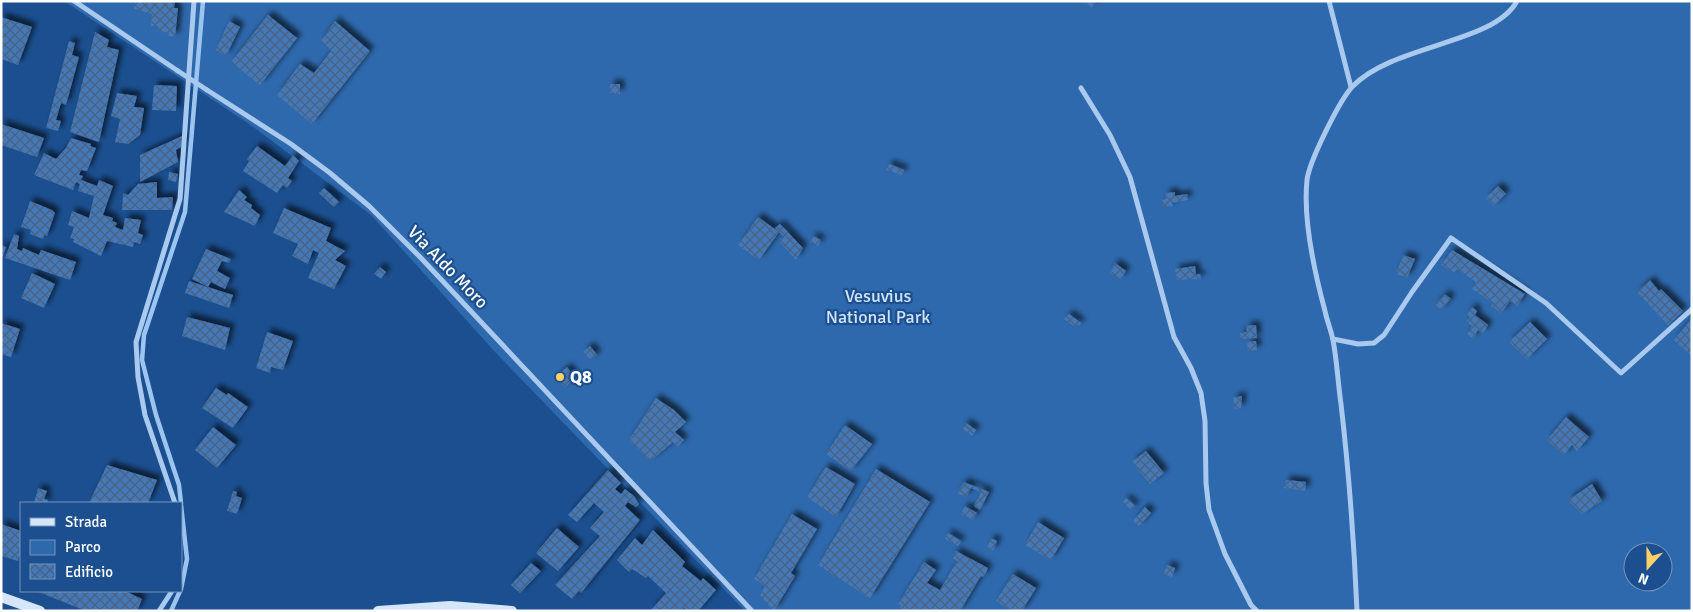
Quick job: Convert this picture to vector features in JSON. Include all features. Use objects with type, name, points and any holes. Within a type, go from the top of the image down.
[{"type":"main road","points":[[1,597],[40,611]]},
{"type":"main road","points":[[378,611],[450,606],[512,611]]},
{"type":"street","name":"Via Aldo Moro","points":[[74,1],[291,144],[369,206],[421,258],[752,611]]},
{"type":"street","points":[[175,502],[145,415],[138,377],[136,342],[180,199],[194,1]]},
{"type":"street","points":[[1329,1],[1351,87]]},
{"type":"street","points":[[1357,611],[1351,492],[1333,339],[1324,310],[1306,216],[1307,178],[1325,134],[1351,87],[1384,63],[1499,22],[1513,10],[1517,1]]},
{"type":"street","points":[[1081,88],[1110,135],[1130,176],[1174,337],[1191,368],[1201,393],[1205,421],[1206,483],[1214,526],[1225,554],[1256,611]]},
{"type":"street","points":[[1333,339],[1358,344],[1374,343],[1384,335],[1451,238],[1546,303],[1621,373],[1692,309]]},
{"type":"street","points":[[159,611],[171,592]]},
{"type":"green space","name":"Vesuvius National Park","points":[[64,1],[1692,1],[1692,611],[745,611],[496,353],[371,215],[252,126]]},
{"type":"building","points":[[135,1],[175,1],[174,8],[178,8],[175,37],[168,36],[169,33],[158,31],[158,26],[151,26],[152,14],[134,9]]},
{"type":"building","points":[[1081,1],[1096,1],[1092,7]]},
{"type":"building","points":[[268,15],[297,38],[260,85],[231,62]]},
{"type":"building","points":[[1,17],[32,27],[18,65],[1,59]]},
{"type":"building","points":[[229,21],[240,27],[226,56],[216,50]]},
{"type":"building","points":[[335,21],[370,51],[312,124],[277,95],[300,64],[314,73],[331,51],[321,41]]},
{"type":"building","points":[[95,32],[109,40],[107,47],[119,50],[99,142],[70,132]]},
{"type":"building","points":[[69,41],[75,43],[72,55],[79,57],[66,105],[61,103],[56,120],[61,121],[58,131],[46,128]]},
{"type":"building","points":[[610,84],[620,84],[620,94],[610,93]]},
{"type":"building","points":[[154,85],[177,86],[176,111],[152,110]]},
{"type":"building","points":[[117,93],[137,96],[134,107],[144,108],[140,135],[128,144],[115,142],[120,119],[111,116]]},
{"type":"building","points":[[1,124],[44,138],[37,157],[1,145]]},
{"type":"building","points":[[182,136],[181,147],[176,150],[178,162],[140,182],[140,155]]},
{"type":"building","points":[[71,138],[91,144],[90,146],[96,148],[87,171],[81,170],[79,175],[83,176],[81,180],[97,186],[99,180],[113,186],[103,215],[113,218],[112,221],[117,223],[115,227],[123,230],[125,218],[141,220],[138,233],[143,235],[140,244],[134,242],[133,247],[107,241],[101,256],[73,242],[74,239],[70,238],[74,227],[68,225],[72,211],[89,218],[94,196],[78,191],[80,184],[76,182],[73,190],[34,175],[44,153],[56,159],[66,148]]},
{"type":"building","points":[[257,146],[285,166],[293,155],[299,161],[288,178],[292,181],[287,188],[283,185],[277,193],[243,171],[249,161],[247,159]]},
{"type":"building","points":[[889,164],[904,170],[902,175],[886,170]]},
{"type":"building","points":[[169,172],[178,174],[176,182],[168,180]]},
{"type":"building","points":[[157,182],[157,198],[173,197],[172,210],[122,210],[123,193],[128,195],[138,184]]},
{"type":"building","points":[[1498,186],[1506,194],[1494,206],[1486,198]]},
{"type":"building","points":[[324,188],[339,202],[334,207],[319,193]]},
{"type":"building","points":[[239,190],[247,197],[244,200],[252,205],[251,208],[260,215],[255,226],[224,212]]},
{"type":"building","points":[[1175,192],[1175,196],[1187,194],[1188,200],[1172,203],[1173,206],[1163,207],[1162,200],[1166,199],[1165,193]]},
{"type":"building","points":[[30,201],[55,213],[47,236],[45,235],[43,239],[30,234],[31,230],[21,227]]},
{"type":"building","points":[[284,208],[331,228],[326,241],[345,251],[335,260],[346,266],[334,289],[308,278],[319,253],[313,250],[308,264],[292,256],[298,244],[273,233]]},
{"type":"building","points":[[758,217],[779,232],[759,260],[738,245]]},
{"type":"building","points":[[780,224],[803,248],[796,260],[780,242],[784,237],[775,228]]},
{"type":"building","points":[[14,234],[19,236],[17,249],[22,251],[23,248],[39,255],[41,250],[76,262],[70,280],[5,258]]},
{"type":"building","points":[[813,236],[821,240],[818,246],[810,242]]},
{"type":"building","points":[[1,245],[6,247],[2,259],[1,259]]},
{"type":"building","points":[[206,249],[231,259],[229,263],[222,261],[217,271],[230,278],[225,289],[211,282],[208,287],[192,279]]},
{"type":"building","points":[[1452,250],[1525,294],[1517,306],[1510,301],[1501,313],[1491,306],[1493,303],[1472,289],[1476,282],[1457,269],[1454,273],[1441,265]]},
{"type":"building","points":[[1403,255],[1415,259],[1407,278],[1396,274]]},
{"type":"building","points":[[1115,263],[1126,271],[1120,280],[1110,272]]},
{"type":"building","points":[[1195,266],[1196,275],[1200,274],[1201,279],[1177,280],[1175,269]]},
{"type":"building","points":[[380,267],[386,272],[381,279],[374,274]]},
{"type":"building","points":[[32,273],[55,284],[44,308],[21,298]]},
{"type":"building","points":[[1650,280],[1659,291],[1661,289],[1683,311],[1668,325],[1637,292]]},
{"type":"building","points":[[189,281],[233,295],[229,308],[185,293]]},
{"type":"building","points":[[1445,294],[1451,299],[1441,310],[1435,305]]},
{"type":"building","points":[[1472,307],[1477,311],[1475,315],[1488,325],[1483,334],[1478,330],[1473,339],[1467,334],[1472,326],[1466,321],[1470,317],[1467,314]]},
{"type":"building","points":[[1069,314],[1081,323],[1079,326],[1077,324],[1075,327],[1064,319]]},
{"type":"building","points":[[187,317],[230,328],[225,350],[182,336]]},
{"type":"building","points":[[1692,318],[1692,356],[1674,340]]},
{"type":"building","points":[[1530,322],[1547,339],[1527,359],[1509,342]]},
{"type":"building","points":[[1,323],[20,329],[11,357],[1,354]]},
{"type":"building","points":[[1256,325],[1257,338],[1241,339],[1240,333],[1247,332],[1246,326]]},
{"type":"building","points":[[267,332],[293,341],[283,370],[271,367],[270,373],[256,368]]},
{"type":"building","points":[[1256,341],[1257,350],[1248,351],[1247,342]]},
{"type":"building","points":[[590,346],[597,355],[590,360],[583,352]]},
{"type":"building","points":[[567,367],[576,378],[565,387],[556,377]]},
{"type":"building","points":[[216,388],[227,395],[228,393],[248,407],[233,428],[202,408]]},
{"type":"building","points":[[1242,396],[1241,408],[1235,409],[1233,398]]},
{"type":"building","points":[[656,398],[674,410],[686,422],[675,432],[684,440],[677,447],[673,442],[649,460],[629,440]]},
{"type":"building","points":[[1566,417],[1589,437],[1577,451],[1572,445],[1564,455],[1547,440]]},
{"type":"building","points":[[966,423],[976,430],[972,436],[962,428]]},
{"type":"building","points":[[845,425],[872,444],[851,471],[826,454]]},
{"type":"building","points":[[213,427],[236,445],[217,468],[195,450]]},
{"type":"building","points":[[1146,451],[1164,473],[1150,484],[1132,462]]},
{"type":"building","points":[[107,465],[157,480],[148,502],[89,502]]},
{"type":"building","points":[[826,467],[855,484],[836,517],[807,497]]},
{"type":"building","points":[[876,469],[930,502],[870,598],[818,565]]},
{"type":"building","points":[[608,470],[621,483],[615,489],[621,494],[625,489],[634,496],[639,504],[636,507],[628,502],[625,506],[640,520],[581,593],[579,591],[572,599],[555,585],[600,536],[590,528],[604,512],[594,503],[577,522],[568,515]]},
{"type":"building","points":[[1286,480],[1306,482],[1305,491],[1284,488]]},
{"type":"building","points":[[964,482],[989,492],[980,510],[974,506],[981,492],[971,488],[966,497],[957,493]]},
{"type":"building","points":[[1592,484],[1602,501],[1582,514],[1568,500]]},
{"type":"building","points":[[38,488],[47,491],[44,499],[48,500],[47,502],[34,502]]},
{"type":"building","points":[[233,491],[237,492],[236,496],[242,498],[237,514],[227,511]]},
{"type":"building","points":[[1126,498],[1135,506],[1131,510],[1123,502]]},
{"type":"building","points":[[965,506],[977,513],[972,520],[961,514]]},
{"type":"building","points":[[1145,507],[1151,513],[1139,526],[1133,521]]},
{"type":"building","points":[[792,514],[817,529],[791,573],[795,576],[774,611],[760,595],[765,586],[754,579]]},
{"type":"building","points":[[1038,522],[1064,538],[1051,560],[1025,545]]},
{"type":"building","points":[[1,524],[20,531],[20,554],[18,561],[1,556]]},
{"type":"building","points":[[557,528],[579,547],[558,571],[536,553]]},
{"type":"building","points":[[653,530],[685,562],[682,566],[701,581],[703,578],[716,590],[698,611],[687,611],[684,608],[681,611],[650,611],[666,593],[648,576],[646,578],[632,569],[629,572],[617,560],[635,538],[642,545]]},
{"type":"building","points":[[948,533],[961,541],[958,546],[945,539]]},
{"type":"building","points":[[991,538],[997,541],[993,551],[987,548]]},
{"type":"building","points":[[956,551],[988,568],[984,577],[981,576],[960,611],[898,611],[901,605],[898,604],[924,562],[936,570],[927,583],[940,590],[957,561],[952,558]]},
{"type":"building","points":[[531,563],[541,571],[520,593],[511,585]]},
{"type":"building","points":[[1167,565],[1175,568],[1172,577],[1164,574]]},
{"type":"building","points":[[1013,574],[1036,588],[1022,611],[1012,611],[996,601]]},
{"type":"building","points":[[38,592],[127,592],[142,599],[137,611],[86,611]]},
{"type":"waterway","points":[[181,502],[179,485],[156,415],[142,360],[144,335],[185,212],[203,1]]},
{"type":"waterway","points":[[182,514],[187,559],[182,584]]},
{"type":"waterway","points":[[171,611],[180,592]]},
{"type":"place","name":"Q8","points":[[560,377]]}]
